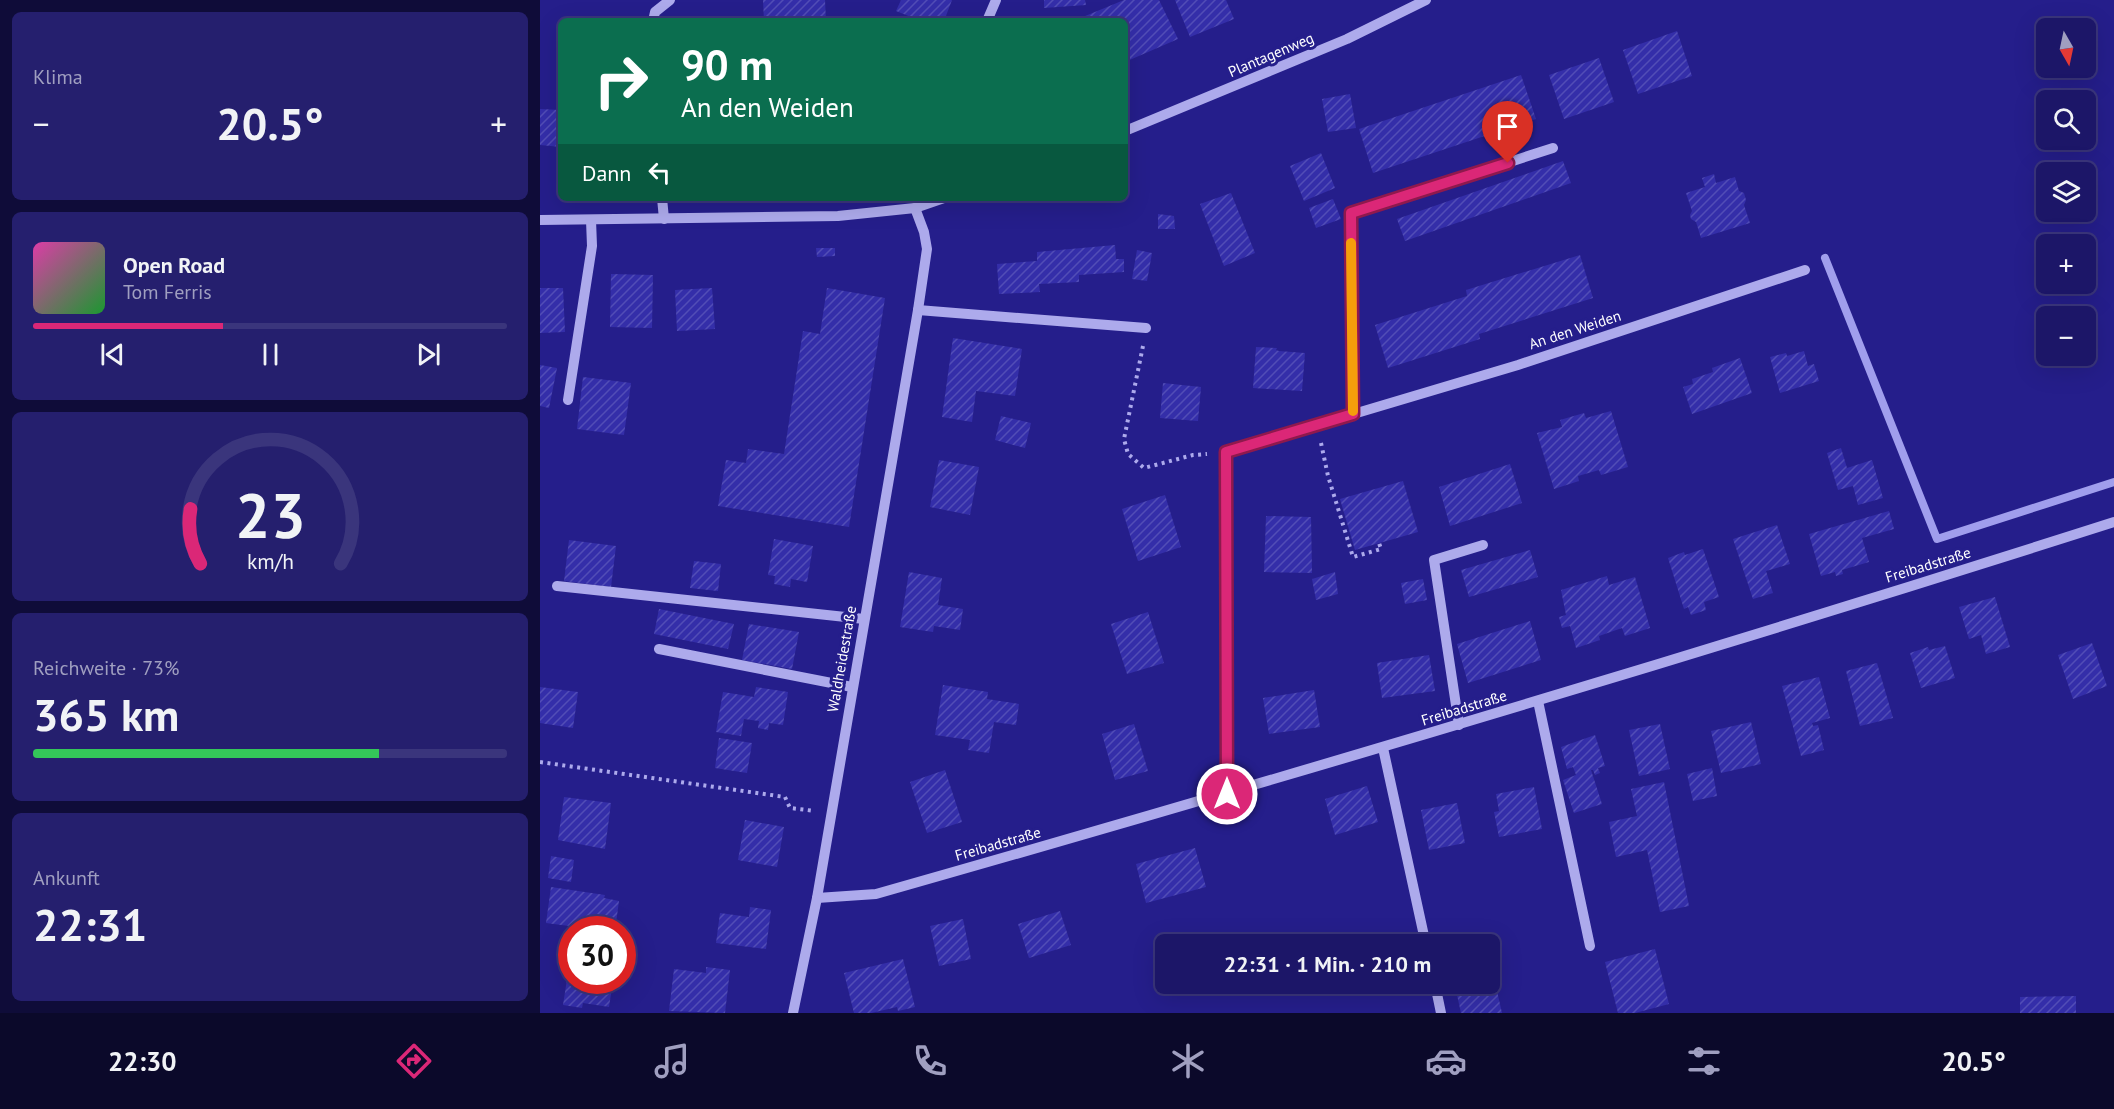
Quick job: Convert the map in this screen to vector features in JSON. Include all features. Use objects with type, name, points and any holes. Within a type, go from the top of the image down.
[{"type":"street","points":[[654,18],[655,12],[670,0]]},
{"type":"street","points":[[988,18],[996,0]]},
{"type":"street","name":"Plantagenweg","points":[[1128,130],[1347,39],[1426,0]]},
{"type":"street","points":[[1353,414],[1351,213],[1553,148]]},
{"type":"street","points":[[662,201],[664,219]]},
{"type":"street","points":[[540,220],[838,216],[915,208],[935,201]]},
{"type":"street","name":"Waldheidestraße","points":[[793,1013],[817,898],[918,309],[927,249],[924,232],[915,208]]},
{"type":"street","points":[[568,400],[592,246],[591,220]]},
{"type":"street","name":"An den Weiden","points":[[1226,452],[1518,365],[1805,270]]},
{"type":"street","points":[[918,309],[1146,328]]},
{"type":"street","points":[[1226,452],[1227,794]]},
{"type":"street","name":"Freibadstraße","points":[[817,898],[876,894],[1227,794],[1538,701],[2114,522]]},
{"type":"street","points":[[1459,725],[1434,560],[1483,544]]},
{"type":"street","points":[[557,586],[864,619]]},
{"type":"street","points":[[659,649],[852,687]]},
{"type":"street","points":[[1538,701],[1590,946]]},
{"type":"street","points":[[1383,748],[1424,934]]},
{"type":"street","points":[[1437,994],[1441,1013]]},
{"type":"path","points":[[1146,328],[1124,439],[1128,454],[1144,468],[1193,455],[1226,452]]},
{"type":"path","points":[[1317,424],[1328,476],[1353,557],[1381,549],[1379,543]]},
{"type":"path","points":[[540,762],[785,797],[790,808],[831,813]]},
{"type":"building","points":[[763,0],[825,0],[826,18],[764,18]]},
{"type":"building","points":[[901,0],[952,0],[945,18],[914,18],[896,11]]},
{"type":"building","points":[[1044,0],[1085,0],[1086,5],[1044,8]]},
{"type":"building","points":[[1124,0],[1159,0],[1178,39],[1128,61],[1128,18],[1080,18]]},
{"type":"building","points":[[1175,0],[1226,0],[1234,19],[1190,37]]},
{"type":"building","points":[[1677,31],[1692,76],[1638,94],[1623,50]]},
{"type":"building","points":[[1599,58],[1614,102],[1564,119],[1549,75]]},
{"type":"building","points":[[1521,75],[1536,119],[1373,173],[1359,129]]},
{"type":"building","points":[[1350,94],[1356,128],[1328,132],[1322,99]]},
{"type":"building","points":[[540,109],[558,110],[558,147],[540,145]]},
{"type":"building","points":[[1321,153],[1335,188],[1304,201],[1290,166]]},
{"type":"building","points":[[1563,161],[1571,183],[1405,241],[1397,219]]},
{"type":"building","points":[[1714,174],[1716,183],[1735,177],[1739,191],[1744,193],[1746,200],[1744,205],[1750,223],[1701,238],[1696,222],[1691,219],[1692,211],[1686,193],[1705,187],[1702,178]]},
{"type":"building","points":[[1231,193],[1255,253],[1224,266],[1200,204]]},
{"type":"building","points":[[1333,199],[1341,219],[1316,228],[1309,208]]},
{"type":"building","points":[[1158,214],[1174,216],[1175,229],[1158,229]]},
{"type":"building","points":[[1115,245],[1116,259],[1124,259],[1124,272],[1079,275],[1079,282],[1039,284],[1040,292],[999,294],[997,264],[1037,261],[1037,252]]},
{"type":"building","points":[[816,248],[835,248],[835,256],[817,257]]},
{"type":"building","points":[[1137,250],[1152,253],[1147,281],[1132,279]]},
{"type":"building","points":[[1580,255],[1593,298],[1479,334],[1480,339],[1388,368],[1375,325],[1467,296],[1466,290]]},
{"type":"building","points":[[611,274],[653,275],[652,328],[610,327]]},
{"type":"building","points":[[540,288],[563,288],[565,332],[540,333]]},
{"type":"building","points":[[712,288],[715,329],[677,331],[675,290]]},
{"type":"building","points":[[827,288],[885,298],[849,527],[718,506],[726,460],[746,463],[748,449],[784,454],[803,331],[820,334]]},
{"type":"building","points":[[953,338],[1022,349],[1015,396],[976,391],[972,422],[942,417]]},
{"type":"building","points":[[1256,347],[1305,353],[1302,391],[1253,388]]},
{"type":"building","points":[[1804,351],[1808,366],[1814,364],[1819,381],[1780,393],[1770,357],[1786,353],[1787,356]]},
{"type":"building","points":[[1740,358],[1752,393],[1692,414],[1683,387],[1693,384],[1692,379],[1713,372],[1712,368]]},
{"type":"building","points":[[540,365],[557,368],[549,408],[540,406]]},
{"type":"building","points":[[583,377],[631,383],[624,435],[577,429]]},
{"type":"building","points":[[1163,383],[1201,387],[1198,421],[1160,418]]},
{"type":"building","points":[[1611,411],[1628,467],[1601,475],[1599,470],[1578,476],[1579,481],[1554,489],[1537,433],[1562,427],[1560,420],[1584,413],[1586,418]]},
{"type":"building","points":[[1001,416],[1031,423],[1025,448],[995,440]]},
{"type":"building","points":[[1841,448],[1847,468],[1872,460],[1883,498],[1858,505],[1853,486],[1838,490],[1827,453]]},
{"type":"building","points":[[939,460],[979,467],[970,515],[930,507]]},
{"type":"building","points":[[1510,464],[1522,503],[1450,526],[1439,487]]},
{"type":"building","points":[[1403,481],[1418,532],[1355,550],[1340,499]]},
{"type":"building","points":[[1165,495],[1181,547],[1138,561],[1122,509]]},
{"type":"building","points":[[1889,511],[1894,529],[1862,538],[1869,562],[1842,570],[1843,574],[1836,576],[1835,572],[1821,576],[1809,534]]},
{"type":"building","points":[[1266,516],[1311,517],[1312,573],[1264,572]]},
{"type":"building","points":[[1777,525],[1790,564],[1766,571],[1773,593],[1753,599],[1733,539]]},
{"type":"building","points":[[774,539],[813,546],[807,582],[791,579],[790,587],[774,584],[775,576],[768,575]]},
{"type":"building","points":[[569,540],[616,546],[611,587],[564,581]]},
{"type":"building","points":[[1703,549],[1719,597],[1704,602],[1706,610],[1691,615],[1688,607],[1684,609],[1668,558],[1684,552],[1685,555]]},
{"type":"building","points":[[1530,550],[1538,577],[1469,597],[1461,570]]},
{"type":"building","points":[[694,561],[721,564],[718,591],[690,588]]},
{"type":"building","points":[[909,572],[942,578],[938,605],[963,609],[960,630],[934,626],[933,632],[900,627]]},
{"type":"building","points":[[1335,572],[1338,594],[1316,600],[1312,579]]},
{"type":"building","points":[[1607,576],[1609,585],[1635,577],[1650,628],[1625,636],[1622,628],[1599,636],[1600,640],[1576,648],[1570,626],[1562,628],[1559,617],[1566,615],[1561,590]]},
{"type":"building","points":[[1423,579],[1427,600],[1405,604],[1401,583]]},
{"type":"building","points":[[1995,597],[2010,647],[1986,654],[1981,635],[1969,639],[1959,607]]},
{"type":"building","points":[[659,609],[734,624],[728,649],[654,634]]},
{"type":"building","points":[[1148,612],[1164,663],[1127,674],[1111,624]]},
{"type":"building","points":[[1530,621],[1541,660],[1468,683],[1457,644]]},
{"type":"building","points":[[749,624],[799,632],[792,669],[742,660]]},
{"type":"building","points":[[2092,643],[2107,686],[2073,699],[2058,655]]},
{"type":"building","points":[[1945,646],[1955,678],[1921,688],[1910,653],[1928,647],[1929,650]]},
{"type":"building","points":[[1429,655],[1435,691],[1382,698],[1377,663]]},
{"type":"building","points":[[1877,663],[1893,718],[1860,726],[1846,671]]},
{"type":"building","points":[[1819,677],[1830,718],[1812,723],[1813,726],[1818,725],[1824,750],[1801,756],[1782,686]]},
{"type":"building","points":[[943,685],[988,692],[987,699],[1019,704],[1016,725],[994,722],[989,753],[968,750],[970,740],[935,735]]},
{"type":"building","points":[[540,687],[578,692],[573,728],[540,723]]},
{"type":"building","points":[[756,687],[788,692],[783,725],[769,723],[768,730],[758,728],[759,721],[744,719],[741,736],[716,732],[723,692],[754,697]]},
{"type":"building","points":[[1314,690],[1320,727],[1269,734],[1263,698]]},
{"type":"building","points":[[1751,722],[1761,764],[1721,773],[1711,731]]},
{"type":"building","points":[[1134,724],[1148,771],[1115,780],[1102,734]]},
{"type":"building","points":[[1660,724],[1670,769],[1639,776],[1629,730]]},
{"type":"building","points":[[1595,735],[1605,766],[1598,768],[1600,773],[1595,775],[1591,770],[1602,804],[1574,813],[1563,780],[1576,775],[1573,767],[1567,769],[1561,747]]},
{"type":"building","points":[[719,738],[752,743],[747,773],[715,768]]},
{"type":"building","points":[[1712,768],[1717,796],[1693,801],[1687,774]]},
{"type":"building","points":[[945,770],[962,822],[927,833],[910,782]]},
{"type":"building","points":[[1664,782],[1689,906],[1660,912],[1647,850],[1616,857],[1609,822],[1637,816],[1631,789]]},
{"type":"building","points":[[1367,786],[1378,822],[1335,835],[1325,799]]},
{"type":"building","points":[[1534,787],[1542,829],[1499,837],[1494,812],[1499,811],[1496,794]]},
{"type":"building","points":[[564,797],[611,803],[605,849],[558,840]]},
{"type":"building","points":[[1457,803],[1465,843],[1429,850],[1421,810]]},
{"type":"building","points":[[745,820],[784,827],[777,867],[738,860]]},
{"type":"building","points":[[1195,848],[1206,887],[1146,903],[1136,864]]},
{"type":"building","points":[[551,856],[574,860],[571,882],[548,878]]},
{"type":"building","points":[[551,887],[605,895],[604,898],[619,901],[617,916],[558,916],[558,925],[546,923]]},
{"type":"building","points":[[750,907],[771,910],[766,949],[716,943],[720,913],[749,917]]},
{"type":"building","points":[[1060,911],[1071,945],[1029,958],[1018,924]]},
{"type":"building","points":[[963,919],[971,959],[939,966],[930,926]]},
{"type":"building","points":[[1655,949],[1669,1004],[1635,1013],[1618,1013],[1605,962]]},
{"type":"building","points":[[903,959],[915,1007],[898,1011],[897,1007],[871,1013],[854,1013],[844,973]]},
{"type":"building","points":[[706,967],[730,970],[725,1013],[669,1011],[674,969],[706,973]]},
{"type":"building","points":[[565,994],[611,994],[609,1007],[583,1003],[582,1008],[563,1005]]},
{"type":"building","points":[[1457,994],[1498,994],[1502,1013],[1461,1013]]},
{"type":"building","points":[[2076,996],[2076,1013],[2020,1013],[2020,997]]},
{"type":"waterway","points":[[1825,258],[1937,539],[2114,482]]},
{"type":"slow traffic","points":[[1351,243],[1353,411]]},
{"type":"route","points":[[1227,794],[1226,452],[1353,414],[1351,213],[1508,163]]}]
